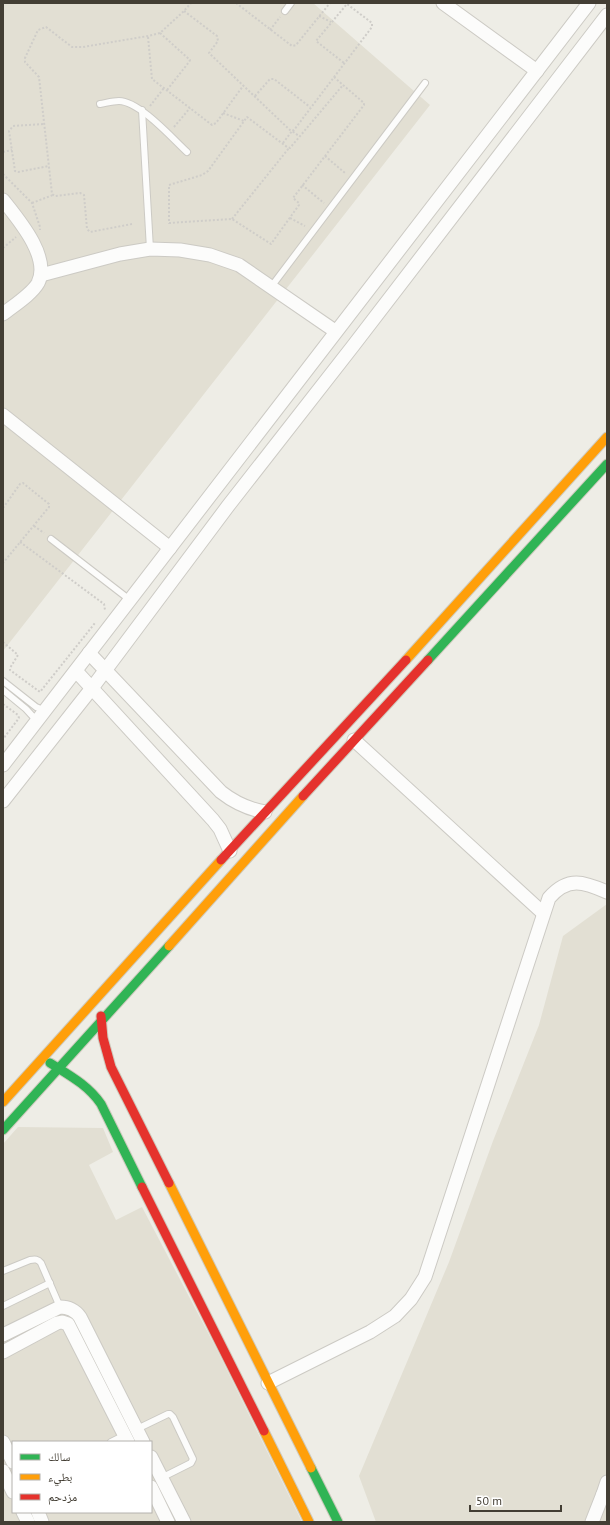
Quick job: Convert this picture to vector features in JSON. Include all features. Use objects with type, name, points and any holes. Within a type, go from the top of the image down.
[{"type":"street","points":[[442,3],[537,72]]},
{"type":"street","points":[[3,765],[335,331],[589,3]]},
{"type":"street","points":[[3,801],[92,688],[228,506],[607,14]]},
{"type":"street","points":[[3,200],[28,235],[40,260],[41,275],[38,283],[32,290],[3,314]]},
{"type":"street","points":[[41,275],[120,254],[150,249],[180,250],[210,255],[239,265],[335,331]]},
{"type":"street","points":[[3,415],[170,548]]},
{"type":"street","points":[[3,1102],[265,812],[403,664],[607,437]]},
{"type":"street","points":[[3,1130],[60,1069],[304,795],[607,464]]},
{"type":"street","points":[[89,653],[221,792],[237,804],[265,812]]},
{"type":"street","points":[[76,671],[213,820],[220,830],[230,851]]},
{"type":"street","points":[[354,740],[543,913]]},
{"type":"street","points":[[291,785],[304,795]]},
{"type":"street","points":[[268,1383],[370,1332],[395,1316],[411,1299],[425,1277],[549,898],[560,887],[568,884],[584,883],[607,892]]},
{"type":"street","points":[[98,997],[101,1004],[101,1023],[106,1053],[111,1067],[338,1522]]},
{"type":"street","points":[[44,1058],[84,1083],[94,1092],[101,1104],[309,1522]]},
{"type":"street","points":[[59,1322],[60,1307]]},
{"type":"street","points":[[3,1335],[60,1307],[74,1310],[80,1317],[130,1436]]},
{"type":"street","points":[[3,1352],[59,1322],[66,1322],[71,1326],[130,1436],[141,1441]]},
{"type":"street","points":[[3,1442],[12,1460]]},
{"type":"street","points":[[152,1459],[184,1522]]},
{"type":"street","points":[[3,1471],[12,1490]]},
{"type":"street","points":[[152,1489],[168,1522]]},
{"type":"street","points":[[592,1522],[606,1491]]},
{"type":"street","points":[[24,1513],[28,1522]]},
{"type":"lane","points":[[285,11],[291,3]]},
{"type":"lane","points":[[271,287],[425,83]]},
{"type":"lane","points":[[100,104],[119,101],[127,102],[143,112],[187,152]]},
{"type":"lane","points":[[143,112],[150,249]]},
{"type":"lane","points":[[51,539],[130,600]]},
{"type":"lane","points":[[3,681],[36,707],[41,717]]},
{"type":"lane","points":[[3,690],[26,709],[41,717]]},
{"type":"lane","points":[[3,1271],[34,1259],[38,1260],[41,1263],[60,1307]]},
{"type":"lane","points":[[3,1306],[50,1283]]},
{"type":"lane","points":[[114,1441],[130,1436],[170,1414],[193,1459],[191,1463],[161,1478]]},
{"type":"path","points":[[53,195],[43,124],[39,77],[25,60],[39,28],[46,27],[72,47],[77,48],[160,33],[191,3]]},
{"type":"path","points":[[236,3],[290,46],[296,45],[330,3]]},
{"type":"path","points":[[283,143],[373,25],[347,4],[316,41],[344,63]]},
{"type":"path","points":[[184,11],[217,36],[218,40],[209,53],[243,86],[299,136]]},
{"type":"path","points":[[270,30],[285,11]]},
{"type":"path","points":[[320,16],[331,22]]},
{"type":"path","points":[[160,33],[190,60],[167,91]]},
{"type":"path","points":[[148,36],[152,78],[167,91],[214,125],[243,86]]},
{"type":"path","points":[[289,148],[249,117],[244,121],[208,171],[172,183],[168,188],[169,222],[171,224],[232,219],[271,244],[299,204],[293,198],[364,105],[364,103],[334,77]]},
{"type":"path","points":[[255,96],[270,79],[274,79],[310,107]]},
{"type":"path","points":[[232,219],[289,148],[343,85]]},
{"type":"path","points":[[143,112],[164,88]]},
{"type":"path","points":[[168,134],[190,108]]},
{"type":"path","points":[[223,113],[244,121]]},
{"type":"path","points":[[43,124],[11,127],[9,131],[14,169],[16,172],[49,166]]},
{"type":"path","points":[[3,152],[12,150]]},
{"type":"path","points":[[324,156],[352,179]]},
{"type":"path","points":[[3,174],[32,203],[40,227],[38,234],[28,235],[3,248]]},
{"type":"path","points":[[302,185],[330,208]]},
{"type":"path","points":[[32,203],[53,195],[80,193],[84,195],[87,229],[90,232],[132,224]]},
{"type":"path","points":[[290,218],[313,231]]},
{"type":"path","points":[[3,508],[20,484],[23,483],[49,504],[49,507],[3,563]]},
{"type":"path","points":[[34,526],[51,539]]},
{"type":"path","points":[[20,542],[104,604],[106,609],[101,615]]},
{"type":"path","points":[[3,642],[18,655],[10,670],[40,692],[96,621]]},
{"type":"path","points":[[3,704],[18,715],[19,718],[3,739]]},
{"type":"shaded area","points":[[3,3],[313,3],[430,105],[3,651]]},
{"type":"shaded area","points":[[607,904],[607,1522],[376,1522],[359,1476],[449,1262],[493,1141],[539,1025],[563,936]]},
{"type":"shaded area","points":[[18,1127],[103,1128],[113,1152],[89,1165],[116,1220],[142,1207],[216,1348],[302,1522],[3,1522],[3,1144]]},
{"type":"traffic: fast","points":[[428,660],[607,464]]},
{"type":"traffic: fast","points":[[3,1130],[169,946]]},
{"type":"traffic: fast","points":[[50,1063],[71,1076],[96,1097],[101,1104],[142,1187]]},
{"type":"traffic: fast","points":[[311,1468],[338,1522]]},
{"type":"traffic: slow","points":[[406,660],[607,437]]},
{"type":"traffic: slow","points":[[169,946],[303,796]]},
{"type":"traffic: slow","points":[[3,1102],[221,860]]},
{"type":"traffic: slow","points":[[169,1183],[311,1468]]},
{"type":"traffic: slow","points":[[264,1431],[309,1522]]},
{"type":"traffic: jam","points":[[221,860],[406,660]]},
{"type":"traffic: jam","points":[[303,796],[428,660]]},
{"type":"traffic: jam","points":[[101,1016],[103,1038],[111,1067],[169,1183]]},
{"type":"traffic: jam","points":[[142,1187],[264,1431]]}]
